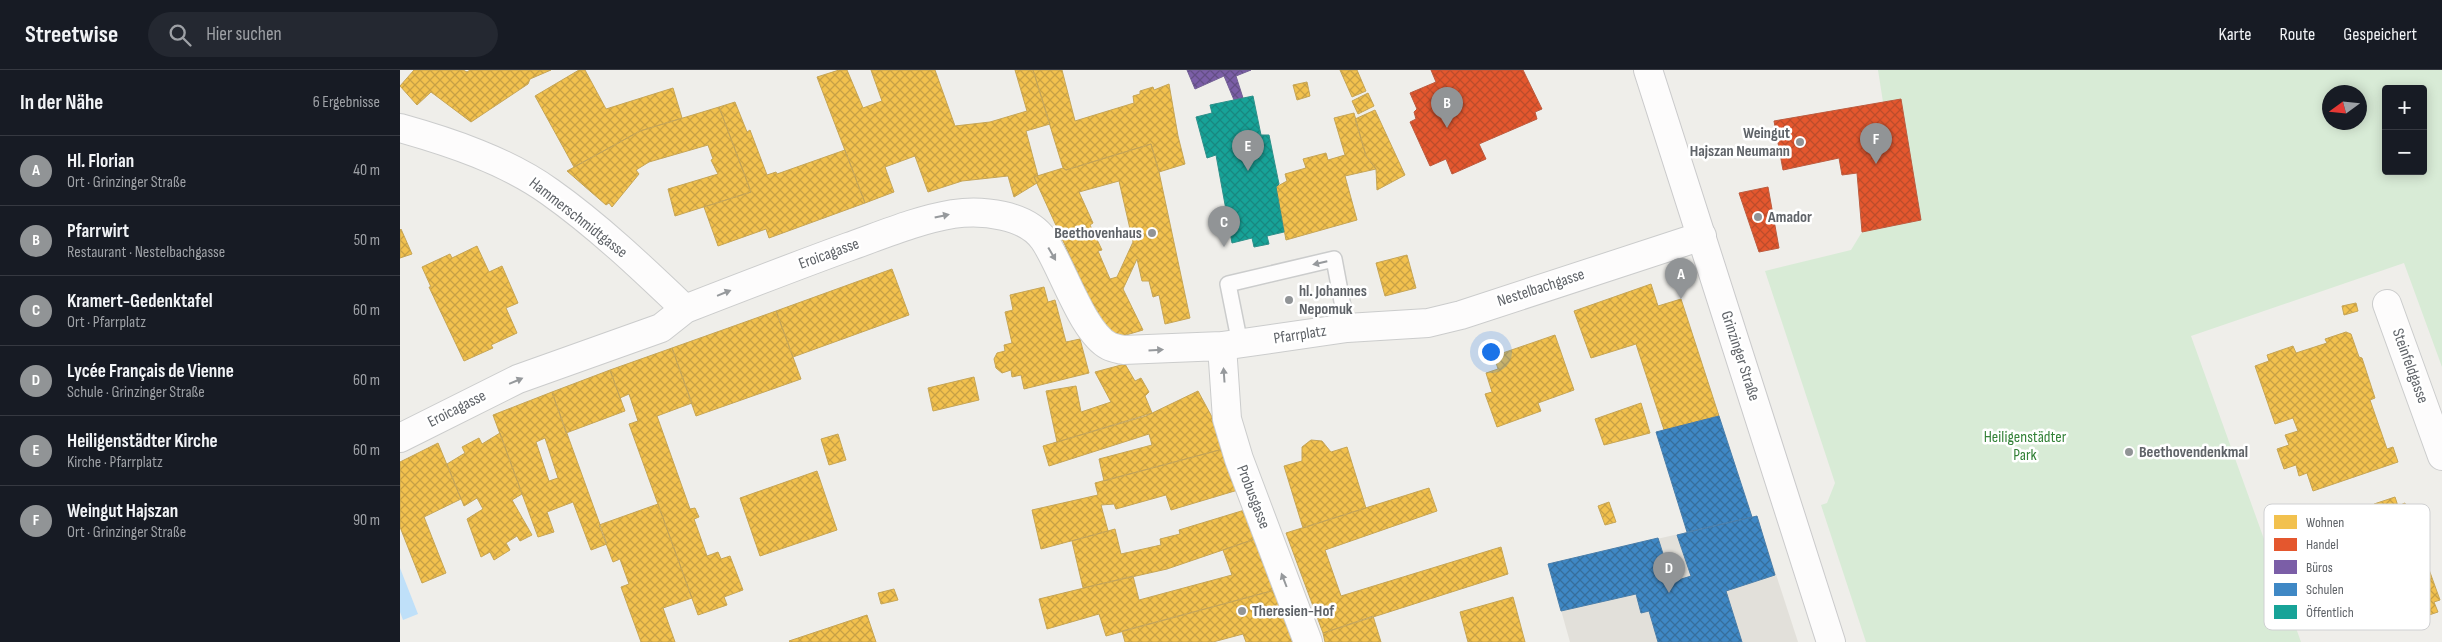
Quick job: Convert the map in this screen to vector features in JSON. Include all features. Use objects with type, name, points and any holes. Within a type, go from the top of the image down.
[{"type":"street","name":"Grinzinger Straße","points":[[1648,70],[1831,642]]},
{"type":"street","name":"Hammerschmidtgasse","points":[[400,128],[484,158],[525,177],[550,192],[632,259],[685,309]]},
{"type":"street","name":"Eroicagasse","points":[[400,438],[518,380],[661,328],[685,309],[772,275],[932,218],[955,214],[1000,215],[1019,220],[1031,226],[1043,238],[1082,314],[1096,335],[1108,345],[1123,350],[1137,350],[1231,345]]},
{"type":"street","name":"Nestelbachgasse","points":[[1378,327],[1428,323],[1461,315],[1702,236]]},
{"type":"street","name":"Steinfeldgasse","points":[[2387,304],[2442,456]]},
{"type":"street","name":"Pfarrplatz","points":[[1231,345],[1347,328],[1378,327]]},
{"type":"street","name":"Probusgasse","points":[[1231,345],[1227,419],[1239,459],[1308,642]]},
{"type":"lane","points":[[1231,345],[1228,284],[1334,259],[1347,328]]},
{"type":"shaded area","points":[[1757,516],[1798,642],[1570,642],[1548,564]]},
{"type":"green space","name":"Heiligenstädter Park","points":[[1878,70],[2442,70],[2442,367],[2404,263],[2191,336],[2264,539],[2264,630],[2297,630],[2301,642],[1866,642],[1821,505],[1827,503],[1835,483],[1765,271],[1851,250],[1862,232],[1921,220],[1901,100],[1883,102]]},
{"type":"water","points":[[400,568],[418,614],[403,620],[400,612]]},
{"type":"building: Wohnen","points":[[414,70],[463,70],[467,72],[470,70],[551,70],[530,79],[528,84],[471,122],[431,92],[417,105],[400,86]]},
{"type":"building: Wohnen","points":[[579,70],[585,70],[606,109],[673,88],[682,118],[640,131],[574,167],[535,96]]},
{"type":"building: Wohnen","points":[[839,70],[847,70],[863,108],[882,101],[871,70],[935,70],[955,126],[990,122],[1027,111],[1015,70],[1033,70],[1050,124],[1026,131],[1038,176],[1034,177],[1037,183],[1014,197],[1008,176],[962,181],[928,192],[915,156],[885,167],[894,192],[865,203],[817,77]]},
{"type":"building: Wohnen","points":[[1033,70],[1062,70],[1075,121],[1134,103],[1133,96],[1140,94],[1140,91],[1153,87],[1154,90],[1169,84],[1185,164],[1159,172],[1151,144],[1066,170],[1063,168]]},
{"type":"building: Wohnen","points":[[1340,70],[1357,70],[1366,91],[1352,97]]},
{"type":"building: Wohnen","points":[[1307,82],[1310,96],[1297,100],[1293,85]]},
{"type":"building: Wohnen","points":[[1368,93],[1374,106],[1358,114],[1352,101]]},
{"type":"building: Wohnen","points":[[735,102],[747,132],[750,130],[767,175],[776,172],[777,174],[845,150],[865,203],[769,238],[766,229],[718,246],[704,207],[751,192],[719,107]]},
{"type":"building: Wohnen","points":[[719,107],[751,192],[675,216],[668,189],[718,174],[711,160],[713,159],[708,145],[649,162],[636,170],[639,174],[612,207],[609,203],[606,205],[567,171],[640,131]]},
{"type":"building: Wohnen","points":[[1375,110],[1405,175],[1377,190],[1376,169],[1366,156],[1355,119]]},
{"type":"building: Wohnen","points":[[1354,113],[1366,156],[1376,169],[1345,176],[1357,220],[1286,240],[1276,187],[1287,181],[1285,174],[1306,168],[1303,159],[1326,153],[1328,160],[1345,155],[1334,118]]},
{"type":"building: Wohnen","name":"Beethovenhaus","points":[[1151,144],[1159,172],[1190,318],[1165,324],[1159,295],[1153,297],[1149,281],[1142,281],[1137,259],[1123,289],[1143,330],[1116,338],[1099,320],[1034,177],[1063,168],[1066,170]],"holes":[[[1119,181],[1133,242],[1117,277],[1110,279],[1098,251],[1102,250],[1090,225],[1093,223],[1079,192]]]},
{"type":"building: Wohnen","points":[[400,230],[412,254],[400,258]]},
{"type":"building: Wohnen","points":[[477,246],[489,272],[502,266],[518,303],[506,308],[517,333],[491,345],[493,348],[464,361],[429,287],[431,287],[422,267],[450,254],[452,258]]},
{"type":"building: Wohnen","points":[[1407,255],[1416,288],[1385,296],[1376,263]]},
{"type":"building: Wohnen","points":[[892,269],[909,315],[793,357],[776,311]]},
{"type":"building: Wohnen","points":[[1651,284],[1658,306],[1681,299],[1719,416],[1664,430],[1636,344],[1591,358],[1574,311]]},
{"type":"building: Wohnen","points":[[1044,287],[1048,302],[1055,300],[1066,342],[1080,339],[1089,373],[1024,389],[1021,375],[1012,377],[1011,370],[1002,373],[996,368],[994,359],[997,353],[1005,351],[1004,345],[1012,343],[1005,312],[1013,310],[1010,295]]},
{"type":"building: Wohnen","points":[[2356,303],[2358,311],[2344,315],[2342,306]]},
{"type":"building: Wohnen","points":[[776,311],[801,379],[696,416],[672,348]]},
{"type":"building: Wohnen","points":[[2346,332],[2351,334],[2359,357],[2362,358],[2375,398],[2370,400],[2387,449],[2393,447],[2398,462],[2313,491],[2307,473],[2299,476],[2296,465],[2284,469],[2277,449],[2289,445],[2285,435],[2298,431],[2293,418],[2275,424],[2255,366],[2269,361],[2267,355],[2293,346],[2296,353],[2327,343],[2325,339]]},
{"type":"building: Wohnen","points":[[1555,335],[1574,390],[1538,403],[1541,411],[1497,427],[1485,394],[1492,392],[1486,373],[1498,369],[1494,356]]},
{"type":"building: Wohnen","points":[[672,348],[692,403],[657,416],[690,509],[695,508],[699,517],[694,519],[707,556],[718,552],[721,559],[730,556],[743,590],[724,597],[727,605],[698,615],[629,424],[638,421],[629,394],[620,398],[610,370]]},
{"type":"building: Wohnen","points":[[1125,364],[1135,381],[1141,378],[1149,392],[1145,396],[1152,413],[1057,442],[1046,391],[1076,386],[1081,412],[1111,402],[1095,372]]},
{"type":"building: Wohnen","points":[[610,370],[625,411],[566,433],[552,392]]},
{"type":"building: Wohnen","points":[[974,377],[979,400],[933,411],[928,388]]},
{"type":"building: Wohnen","points":[[1198,391],[1212,417],[1223,449],[1104,481],[1099,459],[1152,445],[1149,434],[1049,466],[1043,446],[1146,416]]},
{"type":"building: Wohnen","points":[[552,392],[607,544],[591,550],[573,502],[547,512],[554,532],[538,537],[493,415]],"holes":[[[545,438],[558,478],[549,481],[536,442]]]},
{"type":"building: Wohnen","points":[[1641,403],[1650,433],[1604,445],[1595,419]]},
{"type":"building: Wohnen","points":[[500,433],[522,494],[512,500],[532,535],[520,541],[517,536],[506,543],[510,550],[494,560],[490,552],[481,557],[467,519],[483,509],[477,498],[464,506],[447,464],[465,453],[462,447],[479,438],[482,444]]},
{"type":"building: Wohnen","points":[[838,434],[846,460],[829,465],[821,439]]},
{"type":"building: Wohnen","points":[[1311,440],[1322,441],[1331,452],[1347,447],[1366,508],[1303,528],[1284,466],[1302,461],[1302,447]]},
{"type":"building: Wohnen","points":[[438,443],[461,499],[424,517],[446,573],[422,583],[400,527],[400,462]]},
{"type":"building: Wohnen","points":[[1223,449],[1238,490],[1171,510],[1166,495],[1116,509],[1114,504],[1101,505],[1108,531],[1041,549],[1032,510],[1098,495],[1095,483]]},
{"type":"building: Wohnen","points":[[817,471],[837,530],[760,556],[740,498]]},
{"type":"building: Wohnen","points":[[1429,488],[1437,511],[1325,550],[1341,596],[1501,547],[1508,574],[1323,633],[1286,533]]},
{"type":"building: Wohnen","points":[[2395,497],[2397,504],[2374,504]]},
{"type":"building: Wohnen","points":[[1609,502],[1616,522],[1605,525],[1598,506]]},
{"type":"building: Wohnen","points":[[658,504],[692,598],[663,608],[675,642],[641,642],[621,587],[629,584],[620,559],[613,562],[599,525]]},
{"type":"building: Wohnen","points":[[1248,509],[1258,538],[1167,569],[1083,588],[1072,541],[1115,529],[1121,554],[1161,545],[1160,539],[1180,534],[1179,530]]},
{"type":"building: Wohnen","points":[[1258,538],[1275,590],[1106,636],[1099,614],[1047,629],[1039,599],[1133,576],[1139,600],[1232,575],[1223,550]]},
{"type":"building: Wohnen","points":[[2430,572],[2440,600],[2434,602],[2438,612],[2430,615]]},
{"type":"building: Wohnen","points":[[894,589],[898,600],[881,604],[878,593]]},
{"type":"building: Wohnen","name":"Theresien-Hof","points":[[1279,589],[1296,642],[1246,642],[1243,634],[1213,642],[1125,642],[1122,631]]},
{"type":"building: Wohnen","points":[[1513,597],[1525,642],[1468,642],[1460,612]]},
{"type":"building: Wohnen","points":[[867,615],[876,642],[789,641]]},
{"type":"building: Wohnen","points":[[1373,616],[1381,642],[1325,642],[1323,633]]},
{"type":"building: Handel","points":[[1431,70],[1523,70],[1542,109],[1535,112],[1537,119],[1479,144],[1486,159],[1452,174],[1446,159],[1430,166],[1410,122],[1416,119],[1414,112],[1417,109],[1410,93],[1436,82]]},
{"type":"building: Handel","points":[[1901,99],[1921,220],[1862,232],[1857,173],[1842,175],[1839,158],[1783,170],[1774,121]]},
{"type":"building: Handel","points":[[1768,187],[1779,248],[1759,252],[1739,193]]},
{"type":"building: Büros","points":[[1187,70],[1251,70],[1236,76],[1243,98],[1234,100],[1224,76],[1195,89]]},
{"type":"building: Schulen","points":[[1719,416],[1752,517],[1687,532],[1656,432]]},
{"type":"building: Schulen","points":[[1757,516],[1775,575],[1726,591],[1742,642],[1658,642],[1649,611],[1641,613],[1636,594],[1561,611],[1548,564],[1658,538],[1672,582],[1691,576],[1677,535]]},
{"type":"building: Öffentlich","points":[[1253,96],[1261,135],[1269,135],[1279,184],[1276,187],[1284,232],[1267,236],[1269,244],[1254,247],[1252,238],[1232,243],[1216,155],[1207,158],[1196,117],[1212,113],[1210,105]]},
{"type":"place","name":"Pfarrwirt","points":[[1447,128]]},
{"type":"place","name":"Weingut Hajszan Neumann","points":[[1800,142]]},
{"type":"place","name":"Weingut Hajszan","points":[[1876,164]]},
{"type":"place","name":"Heiligenstädter Kirche","points":[[1248,171]]},
{"type":"place","name":"Amador","points":[[1758,217]]},
{"type":"place","name":"Beethovenhaus","points":[[1152,233]]},
{"type":"place","name":"Kramert-Gedenktafel","points":[[1224,247]]},
{"type":"place","name":"Hl. Florian","points":[[1681,299]]},
{"type":"place","name":"hl. Johannes Nepomuk","points":[[1289,300]]},
{"type":"place","name":"Beethovendenkmal","points":[[2129,452]]},
{"type":"place","name":"Lycée Français de Vienne","points":[[1669,593]]},
{"type":"place","name":"Theresien-Hof","points":[[1242,611]]}]
